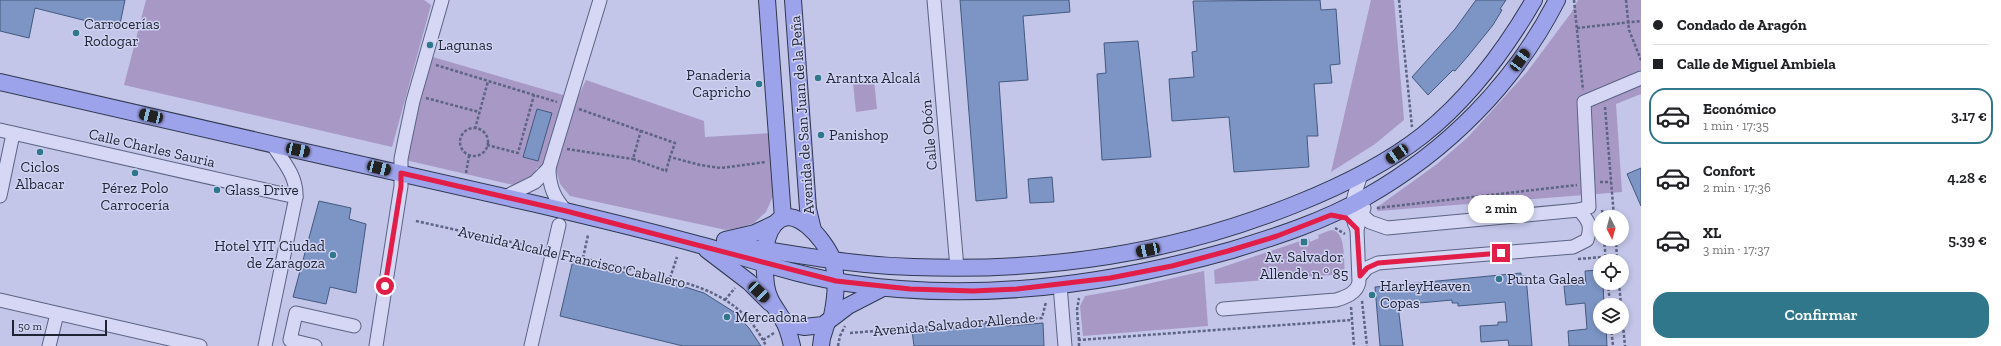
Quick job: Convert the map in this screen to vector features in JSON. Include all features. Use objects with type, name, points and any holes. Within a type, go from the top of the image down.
[{"type":"main road","name":"Avenida de San Juan de la Peña","points":[[766,256],[769,233],[778,221],[779,161],[767,0]]},
{"type":"main road","name":"Avenida de San Juan de la Peña","points":[[793,0],[808,209],[813,230]]},
{"type":"main road","points":[[0,82],[566,211],[699,245],[766,256],[832,260],[885,266],[956,268],[1010,267],[1112,257],[1158,248],[1223,231],[1316,196],[1361,175],[1413,142],[1437,123],[1474,84],[1506,45],[1534,0]]},
{"type":"main road","name":"Avenida Salvador Allende","points":[[766,256],[836,281],[884,288],[973,291],[1060,285],[1110,278],[1190,261],[1271,238],[1331,215],[1357,210],[1372,202],[1453,136],[1479,110],[1512,71],[1528,49],[1557,0]]},
{"type":"main road","name":"Avenida de San Juan de la Peña","points":[[778,221],[791,218],[802,222],[813,230],[825,245],[832,260],[836,281],[836,299],[822,338],[821,346]]},
{"type":"main road","points":[[699,245],[755,233],[778,221]]},
{"type":"main road","points":[[699,245],[749,282],[789,324],[804,327],[816,326],[830,319],[861,298],[884,288]]},
{"type":"main road","points":[[766,256],[768,292],[773,306]]},
{"type":"main road","points":[[784,320],[792,346]]},
{"type":"street","points":[[376,346],[400,193],[401,159],[415,96],[442,0]]},
{"type":"street","points":[[566,211],[554,195],[549,177],[549,168],[600,0]]},
{"type":"street","name":"Calle Obón","points":[[934,0],[956,268]]},
{"type":"street","points":[[1357,210],[1370,222],[1387,228],[1579,210],[1589,207],[1584,102],[1641,78]]},
{"type":"street","name":"Calle Charles Sauria","points":[[0,130],[296,197]]},
{"type":"street","points":[[0,191],[4,161],[13,134]]},
{"type":"street","points":[[265,346],[296,197],[296,188],[293,176],[272,144]]},
{"type":"street","points":[[505,197],[535,182],[549,168]]},
{"type":"street","points":[[1223,309],[1336,300],[1350,295],[1358,286],[1360,276],[1357,229],[1352,219],[1357,210],[1361,175]]},
{"type":"street","points":[[1360,276],[1367,268],[1378,263],[1573,247],[1587,240],[1590,230],[1587,219],[1579,210]]},
{"type":"street","points":[[1331,215],[1346,218],[1357,229]]},
{"type":"street","points":[[531,346],[559,225]]},
{"type":"street","points":[[1060,285],[1065,346]]},
{"type":"street","points":[[0,300],[200,346]]},
{"type":"street","points":[[315,346],[290,340],[296,313],[354,326]]},
{"type":"street","points":[[49,346],[57,314]]},
{"type":"path","points":[[1400,0],[1413,142]]},
{"type":"path","points":[[1574,0],[1584,102]]},
{"type":"path","points":[[1626,0],[1629,30],[1641,60]]},
{"type":"path","points":[[1577,28],[1641,21]]},
{"type":"path","points":[[424,62],[568,105],[675,142],[666,171],[633,159],[555,148]]},
{"type":"path","points":[[475,129],[488,81]]},
{"type":"path","points":[[1604,94],[1613,210]]},
{"type":"path","points":[[487,145],[518,153],[534,95]]},
{"type":"path","points":[[415,96],[480,112]]},
{"type":"path","points":[[475,129],[483,132],[486,136],[487,145],[482,153],[469,156],[462,150],[460,138],[466,131],[475,129]]},
{"type":"path","points":[[633,159],[641,130]]},
{"type":"path","points":[[466,173],[469,156]]},
{"type":"path","points":[[670,157],[700,165],[721,168],[779,161]]},
{"type":"path","points":[[1372,202],[1611,182]]},
{"type":"path","name":"Avenida Alcalde Francisco Caballero","points":[[416,221],[670,278],[700,287],[726,300],[746,317],[766,346]]},
{"type":"path","points":[[583,258],[588,235]]},
{"type":"path","points":[[670,278],[677,257]]},
{"type":"path","points":[[726,300],[736,287]]},
{"type":"path","points":[[1079,298],[1077,310],[1079,346]]},
{"type":"path","points":[[1362,300],[1367,346]]},
{"type":"path","name":"Avenida Salvador Allende","points":[[850,333],[1042,318],[1046,302]]},
{"type":"path","points":[[1079,340],[1352,320]]},
{"type":"path","points":[[1612,334],[1613,346]]},
{"type":"path","points":[[1624,334],[1625,346]]},
{"type":"path","points":[[763,340],[772,335]]},
{"type":"path","points":[[838,346],[840,336]]},
{"type":"shaded area","points":[[146,0],[424,0],[431,5],[392,147],[124,85]]},
{"type":"shaded area","points":[[1371,0],[1394,0],[1404,120],[1375,144],[1331,172]]},
{"type":"shaded area","points":[[1578,0],[1641,0],[1641,94],[1616,104],[1622,192],[1378,211],[1376,208],[1437,164],[1468,137],[1527,72],[1571,13]]},
{"type":"shaded area","points":[[426,55],[577,99],[586,80],[704,121],[705,137],[771,133],[773,196],[766,212],[754,223],[726,230],[570,196],[560,184],[556,170],[537,168],[526,188],[401,159]]},
{"type":"shaded area","points":[[874,80],[877,109],[856,112],[853,83]]},
{"type":"shaded area","points":[[1331,230],[1340,235],[1342,241],[1345,274],[1215,284],[1214,270],[1309,238],[1310,242],[1319,238],[1318,235]]},
{"type":"shaded area","points":[[1204,271],[1208,326],[1083,336],[1080,306],[1085,296],[1125,289]]},
{"type":"building","points":[[0,0],[125,0],[119,29],[35,8],[29,38],[0,31]]},
{"type":"building","points":[[960,0],[1069,0],[1070,12],[1023,16],[1028,80],[999,82],[1007,198],[976,201]]},
{"type":"building","points":[[1320,0],[1321,10],[1336,9],[1340,64],[1330,65],[1332,83],[1314,84],[1318,136],[1307,136],[1309,167],[1234,172],[1229,117],[1172,121],[1169,79],[1194,77],[1192,52],[1197,51],[1193,1]]},
{"type":"building","points":[[1476,0],[1506,0],[1493,25],[1468,56],[1455,71],[1453,70],[1428,95],[1412,77],[1455,29]]},
{"type":"building","points":[[1138,41],[1151,157],[1102,160],[1097,74],[1106,73],[1104,43]]},
{"type":"building","points":[[537,109],[552,113],[538,161],[523,157]]},
{"type":"building","points":[[1641,168],[1641,206],[1627,174]]},
{"type":"building","points":[[1052,177],[1054,202],[1030,203],[1028,179]]},
{"type":"building","name":"Hotel YIT Ciudad de Zaragoza","points":[[319,201],[351,208],[349,219],[366,224],[356,293],[330,287],[326,304],[293,297]]},
{"type":"building","points":[[573,260],[682,286],[704,293],[734,312],[749,328],[761,346],[683,346],[560,316]]},
{"type":"building","points":[[1593,270],[1593,290],[1603,290],[1604,298],[1593,298],[1593,334],[1606,334],[1607,346],[1569,346],[1568,331],[1587,329],[1585,303],[1566,305],[1564,286],[1586,284],[1585,271]]},
{"type":"building","points":[[1521,273],[1521,276],[1526,276],[1532,346],[1509,346],[1508,340],[1481,342],[1480,326],[1498,325],[1498,322],[1507,322],[1505,302],[1458,306],[1458,303],[1452,303],[1452,300],[1398,306],[1403,346],[1380,346],[1375,287]]},
{"type":"building","points":[[1004,322],[1007,326],[1043,323],[1044,346],[914,346],[912,331]]},
{"type":"place","name":"Carrocerías Rodogar","points":[[76,33]]},
{"type":"place","name":"Lagunas","points":[[430,45]]},
{"type":"place","name":"Arantxa Alcalá","points":[[818,78]]},
{"type":"place","name":"Panaderia Capricho","points":[[759,84]]},
{"type":"place","name":"Panishop","points":[[821,135]]},
{"type":"place","name":"Ciclos Albacar","points":[[40,152]]},
{"type":"place","name":"Pérez Polo Carrocería","points":[[135,173]]},
{"type":"place","name":"Glass Drive","points":[[217,190]]},
{"type":"place","name":"Av. Salvador Allende n.º 85","points":[[1304,242]]},
{"type":"place","name":"Hotel YIT Ciudad de Zaragoza","points":[[333,255]]},
{"type":"place","name":"Punta Galea","points":[[1499,279]]},
{"type":"place","name":"HarleyHeaven Copas","points":[[1372,295]]},
{"type":"place","name":"Mercadona","points":[[727,317]]},
{"type":"route","points":[[385,286],[401,186],[401,173],[566,211],[699,245],[765,264],[836,281],[884,288],[973,291],[1017,289],[1110,278],[1172,266],[1228,251],[1277,236],[1331,215],[1346,218],[1357,229],[1360,276],[1367,268],[1378,263],[1501,253]]}]
